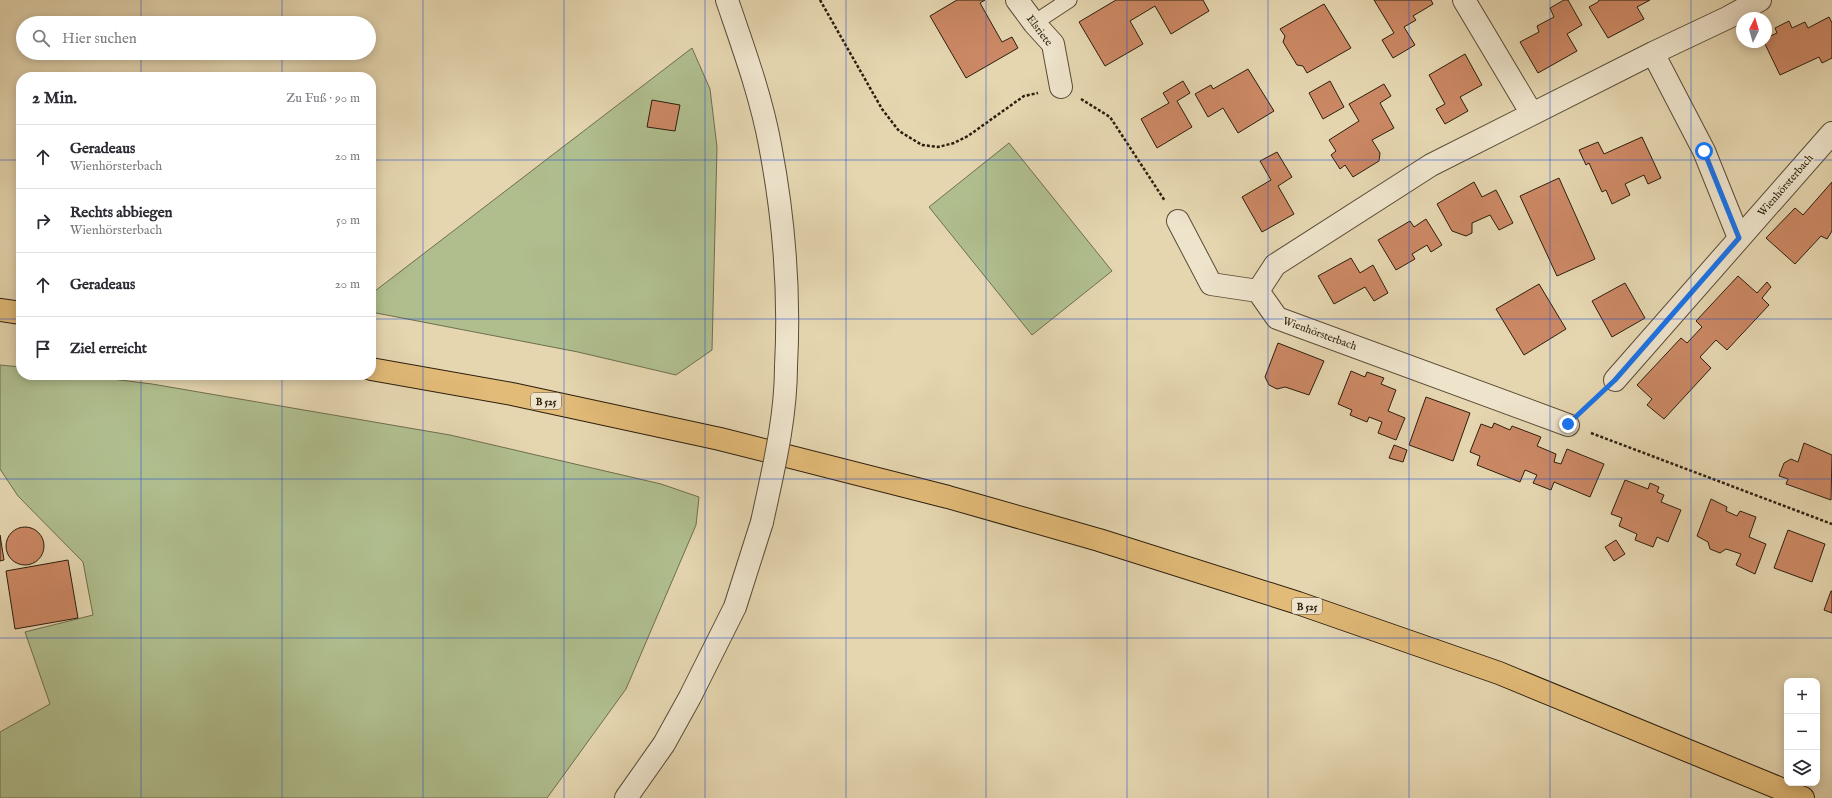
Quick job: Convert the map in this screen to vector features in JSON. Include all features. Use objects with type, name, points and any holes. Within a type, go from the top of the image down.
[{"type":"main road","points":[[0,310],[16,312]]},
{"type":"main road","name":"B 525","points":[[376,370],[512,394],[727,440],[948,497],[1099,540],[1298,603],[1499,673],[1803,798]]},
{"type":"street","points":[[626,798],[664,744],[690,697],[732,614],[762,522],[779,441],[786,383],[788,323],[787,279],[781,220],[770,145],[747,58],[727,0]]},
{"type":"street","name":"Elsriete","points":[[1018,0],[1053,44],[1061,87]]},
{"type":"street","points":[[1464,0],[1532,114]]},
{"type":"street","points":[[1178,221],[1211,284],[1258,291],[1275,264],[1431,165],[1653,53],[1727,18],[1760,0]]},
{"type":"street","points":[[1653,53],[1704,151],[1739,238]]},
{"type":"street","name":"Wienhörsterbach","points":[[1615,380],[1832,133]]},
{"type":"street","name":"Wienhörsterbach","points":[[1258,291],[1277,318],[1568,424]]},
{"type":"lane","points":[[1034,22],[1069,0]]},
{"type":"path","points":[[820,0],[882,109],[899,130],[922,145],[938,147],[954,143],[968,136],[1024,96],[1061,87],[1110,117],[1178,221]]},
{"type":"path","points":[[1615,380],[1568,424],[1832,524]]},
{"type":"green space","points":[[692,48],[710,89],[717,147],[712,350],[676,375],[578,352],[376,313],[376,290]]},
{"type":"green space","points":[[1009,143],[1112,271],[1032,335],[929,207]]},
{"type":"green space","points":[[0,365],[16,367],[16,380],[120,380],[152,384],[450,435],[661,484],[699,497],[696,525],[626,689],[547,798],[0,798],[0,732],[50,704],[25,632],[93,615],[83,562],[18,496],[0,469]]},
{"type":"building","points":[[957,0],[985,0],[980,3],[1002,42],[1012,37],[1018,48],[966,78],[930,16]]},
{"type":"building","points":[[1116,0],[1203,0],[1209,11],[1171,34],[1155,6],[1130,21],[1143,44],[1105,66],[1079,22]]},
{"type":"building","points":[[1374,0],[1431,0],[1433,4],[1413,16],[1416,20],[1404,27],[1415,45],[1393,58],[1382,40],[1394,33]]},
{"type":"building","points":[[1564,0],[1568,0],[1582,25],[1567,34],[1577,51],[1538,73],[1520,42],[1539,32],[1537,26],[1554,17],[1550,8]]},
{"type":"building","points":[[1599,0],[1650,0],[1637,7],[1644,19],[1608,38],[1589,7]]},
{"type":"building","points":[[1324,4],[1351,48],[1307,73],[1303,66],[1297,65],[1283,42],[1285,36],[1280,29]]},
{"type":"building","points":[[1829,17],[1832,23],[1832,58],[1822,63],[1819,57],[1780,75],[1767,48],[1772,48],[1772,35],[1777,33],[1775,28],[1789,21],[1792,28],[1805,22],[1808,28]]},
{"type":"building","points":[[1465,54],[1482,85],[1460,97],[1468,111],[1445,124],[1436,109],[1445,104],[1429,75]]},
{"type":"building","points":[[1248,69],[1274,111],[1238,133],[1223,108],[1208,117],[1195,94],[1211,85],[1213,89]]},
{"type":"building","points":[[1183,81],[1190,93],[1177,101],[1192,127],[1157,148],[1141,119],[1169,103],[1163,93]]},
{"type":"building","points":[[1330,81],[1344,107],[1323,119],[1309,93]]},
{"type":"building","points":[[1384,84],[1391,96],[1380,103],[1394,128],[1372,140],[1380,153],[1379,161],[1353,177],[1345,165],[1340,169],[1331,155],[1336,151],[1329,140],[1359,121],[1349,104]]},
{"type":"building","points":[[652,100],[680,105],[675,131],[647,127]]},
{"type":"building","points":[[1642,137],[1661,178],[1648,184],[1644,175],[1625,184],[1630,195],[1612,204],[1606,190],[1602,192],[1589,163],[1586,165],[1579,150],[1598,142],[1604,154]]},
{"type":"building","points":[[1277,152],[1292,177],[1278,186],[1294,214],[1262,232],[1242,197],[1271,180],[1260,161]]},
{"type":"building","points":[[1559,178],[1595,259],[1557,276],[1520,196]]},
{"type":"building","points":[[1474,182],[1482,197],[1496,190],[1513,223],[1499,230],[1490,215],[1472,223],[1472,233],[1466,236],[1452,231],[1437,204]]},
{"type":"building","points":[[1832,182],[1832,231],[1827,239],[1821,236],[1795,264],[1766,238],[1795,208],[1803,215]]},
{"type":"building","points":[[1426,219],[1442,245],[1431,252],[1427,245],[1412,254],[1415,259],[1396,270],[1378,240],[1410,221],[1414,227]]},
{"type":"building","points":[[1351,258],[1360,273],[1373,265],[1388,293],[1374,301],[1365,287],[1334,304],[1318,276]]},
{"type":"building","points":[[1738,276],[1757,293],[1767,282],[1771,287],[1762,298],[1769,305],[1727,350],[1716,340],[1700,357],[1711,368],[1664,419],[1647,405],[1652,399],[1637,385],[1681,338],[1687,343],[1702,327],[1696,321]]},
{"type":"building","points":[[1625,283],[1645,318],[1612,337],[1592,301]]},
{"type":"building","points":[[1539,284],[1566,329],[1524,355],[1496,309]]},
{"type":"building","points":[[1278,343],[1324,361],[1309,395],[1285,387],[1277,389],[1269,385],[1265,377]]},
{"type":"building","points":[[1351,371],[1365,377],[1367,372],[1384,378],[1381,384],[1396,390],[1388,411],[1405,418],[1396,440],[1378,433],[1382,422],[1369,417],[1367,422],[1350,415],[1352,410],[1338,404]]},
{"type":"building","points":[[1426,397],[1470,413],[1453,461],[1409,445]]},
{"type":"building","points":[[1494,423],[1510,430],[1512,426],[1541,437],[1537,446],[1556,454],[1554,462],[1561,464],[1567,449],[1604,464],[1590,497],[1554,482],[1551,490],[1533,483],[1537,475],[1525,470],[1520,482],[1477,465],[1480,456],[1470,452],[1481,424],[1492,428]]},
{"type":"building","points":[[1804,443],[1832,455],[1831,500],[1786,484],[1788,479],[1779,476],[1784,463],[1791,459],[1798,462]]},
{"type":"building","points":[[1394,445],[1407,450],[1403,462],[1389,458]]},
{"type":"building","points":[[1625,480],[1648,489],[1650,483],[1659,487],[1657,492],[1664,495],[1661,502],[1681,510],[1668,542],[1657,537],[1653,547],[1635,540],[1637,534],[1619,526],[1622,518],[1611,514]]},
{"type":"building","points":[[1711,499],[1727,507],[1726,511],[1737,516],[1740,511],[1756,517],[1749,537],[1766,544],[1755,574],[1736,565],[1741,554],[1726,549],[1720,553],[1710,549],[1708,542],[1697,536]]},
{"type":"building","points":[[25,527],[38,533],[44,546],[38,559],[25,565],[12,559],[6,546],[12,533]]},
{"type":"building","points":[[1788,530],[1825,544],[1812,582],[1774,568]]},
{"type":"building","points":[[0,535],[4,560],[0,561]]},
{"type":"building","points":[[1616,540],[1625,554],[1614,561],[1605,547]]},
{"type":"building","points":[[68,560],[78,618],[15,629],[6,571]]},
{"type":"building","points":[[1832,591],[1832,613],[1824,610]]},
{"type":"route","points":[[1568,424],[1615,380],[1739,238],[1704,151]]}]
